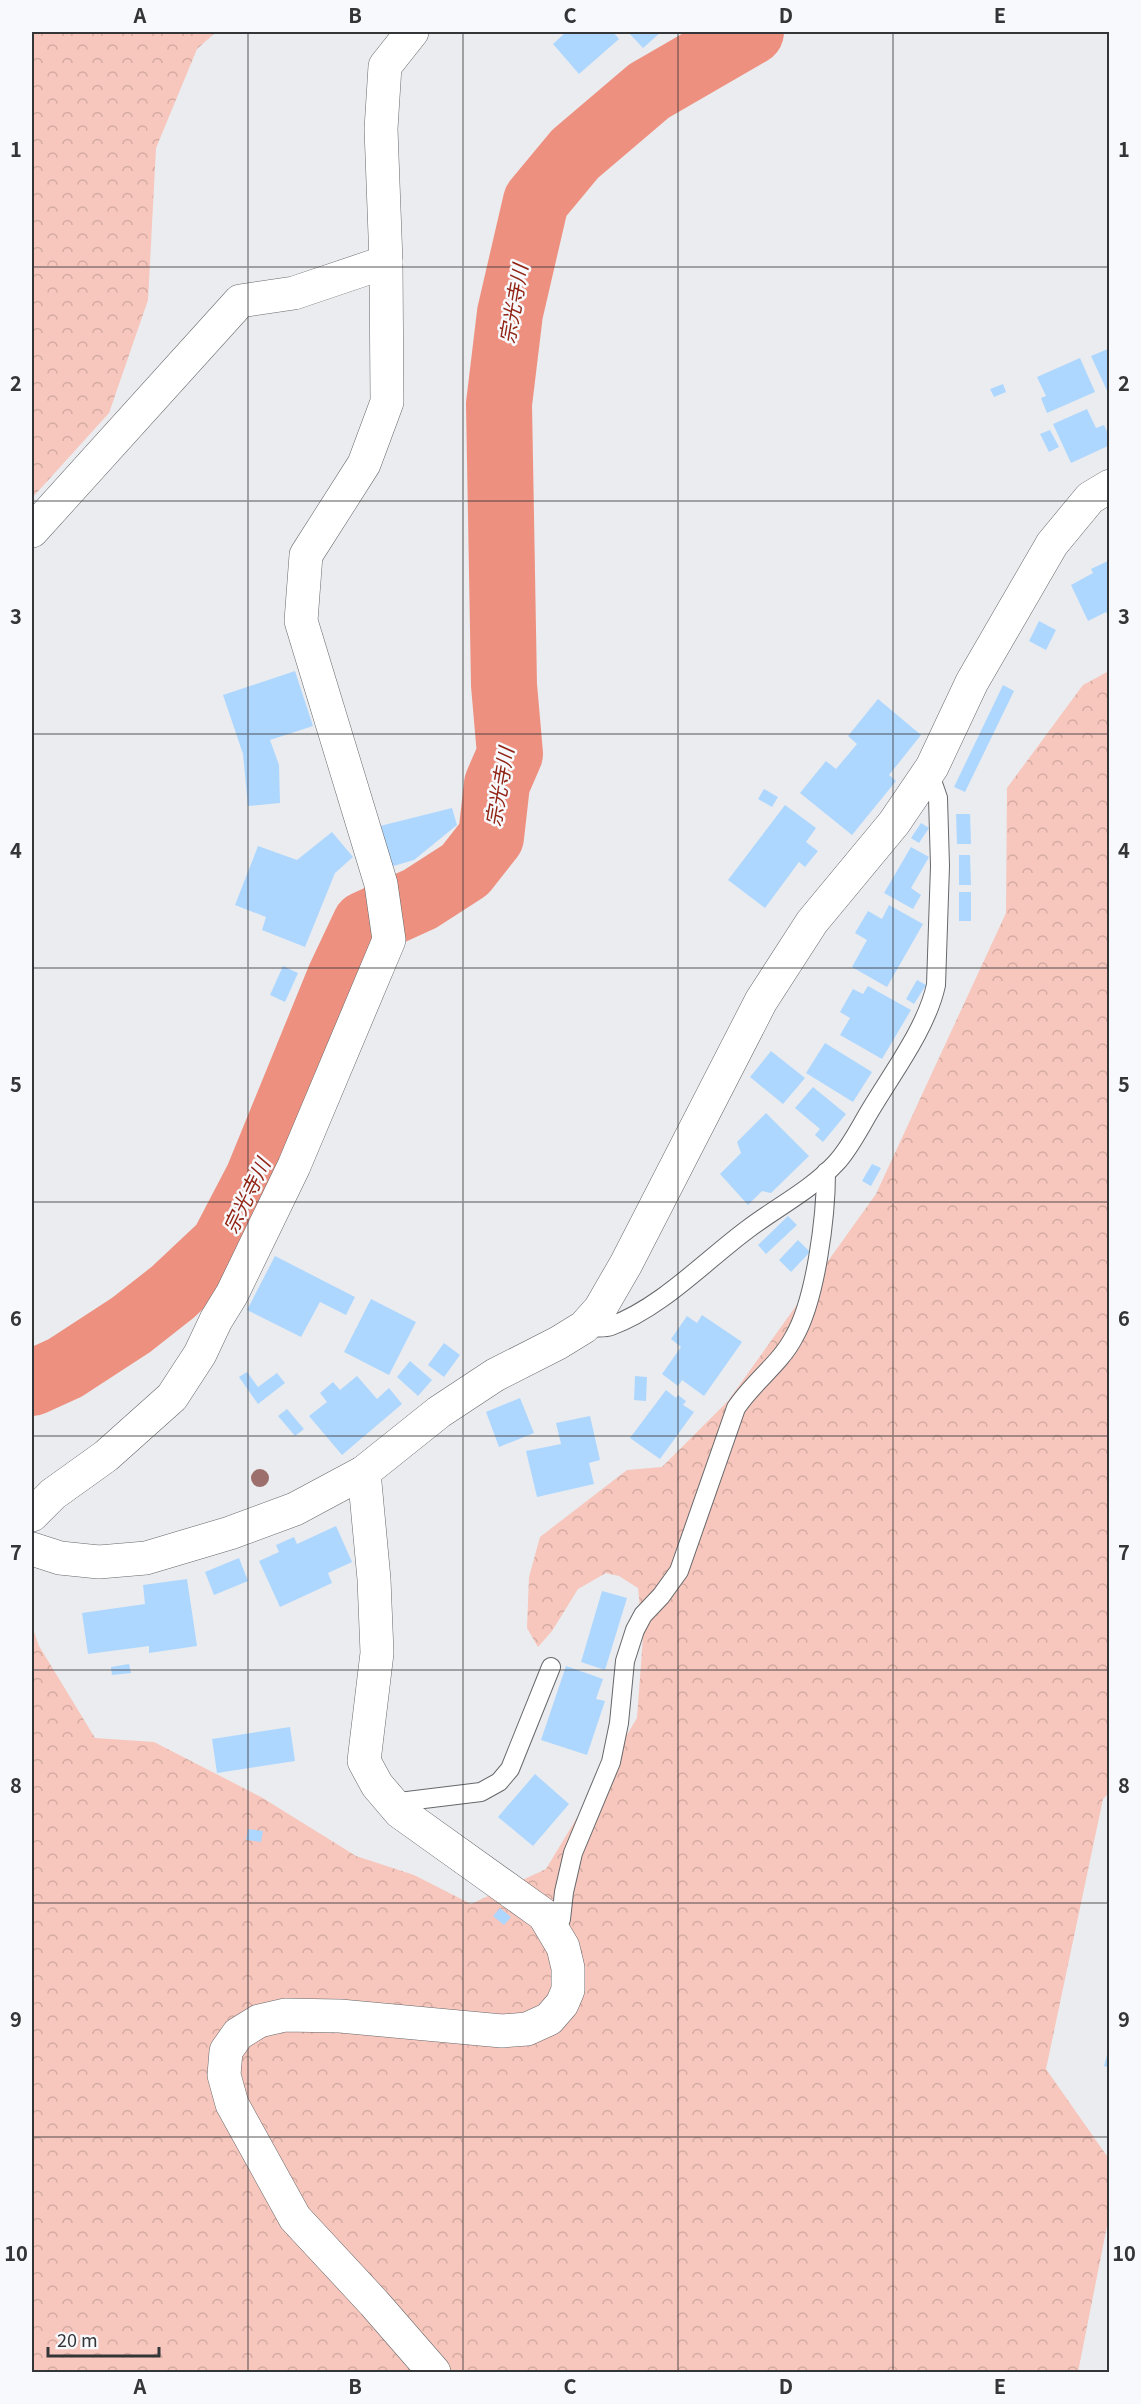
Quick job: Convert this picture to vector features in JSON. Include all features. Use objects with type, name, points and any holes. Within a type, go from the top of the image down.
[{"type":"street","points":[[32,1515],[53,1494],[106,1456],[172,1397],[200,1354],[294,1166],[389,940],[381,884],[301,621],[306,555],[364,464],[387,402],[386,262],[381,129],[386,66],[412,32]]},
{"type":"street","points":[[32,531],[240,301],[294,293],[386,262]]},
{"type":"street","points":[[32,1549],[60,1558],[99,1562],[146,1558],[230,1533],[295,1509],[364,1472],[439,1412],[495,1375],[584,1327],[600,1309],[626,1264],[761,1001],[812,922],[894,823],[929,771],[972,682],[1052,544],[1090,498],[1110,486]]},
{"type":"street","points":[[364,1472],[374,1579],[377,1653],[364,1761],[377,1785],[400,1812],[544,1915],[563,1947],[568,1990],[562,2004],[549,2019],[527,2029],[502,2031],[340,2016],[285,2015],[259,2022],[238,2034],[226,2051],[224,2075],[232,2104],[295,2218],[374,2303],[434,2373]]},
{"type":"lane","points":[[584,1327],[608,1328],[633,1316],[660,1298],[749,1228],[811,1186],[837,1163],[856,1134],[909,1045],[933,999],[936,985],[940,866],[938,798],[929,771]]},
{"type":"lane","points":[[555,1932],[561,1919],[573,1853],[612,1762],[619,1723],[625,1661],[635,1629],[679,1571],[736,1408],[746,1392],[794,1338],[807,1307],[826,1206],[826,1172]]},
{"type":"lane","points":[[391,1803],[481,1792],[499,1782],[510,1769],[551,1667]]},
{"type":"green space","points":[[32,32],[216,32],[197,49],[156,148],[148,300],[109,413],[32,498]]},
{"type":"green space","points":[[1109,671],[1110,1792],[1103,1799],[1046,2069],[1109,2159],[1109,2216],[1078,2372],[32,2372],[32,1626],[39,1646],[95,1738],[154,1742],[261,1797],[356,1856],[414,1875],[471,1904],[546,1869],[637,1718],[643,1637],[638,1588],[619,1576],[606,1573],[578,1589],[552,1631],[538,1647],[527,1628],[529,1577],[540,1537],[627,1470],[662,1467],[728,1401],[876,1194],[1006,913],[1007,788],[1083,685]]},
{"type":"building","points":[[566,32],[613,32],[619,39],[579,74],[553,44]]},
{"type":"building","points":[[628,32],[661,32],[643,48]]},
{"type":"building","points":[[1110,348],[1110,397],[1091,356]]},
{"type":"building","points":[[1080,358],[1095,392],[1047,413],[1041,398],[1046,396],[1037,377]]},
{"type":"building","points":[[1003,384],[1006,392],[994,397],[990,389]]},
{"type":"building","points":[[1087,409],[1096,428],[1104,425],[1110,438],[1110,445],[1071,463],[1053,424]]},
{"type":"building","points":[[1050,430],[1059,447],[1049,452],[1040,434]]},
{"type":"building","points":[[1110,560],[1110,618],[1106,612],[1088,621],[1071,585],[1093,573],[1091,569]]},
{"type":"building","points":[[1039,621],[1056,630],[1046,650],[1029,641]]},
{"type":"building","points":[[295,671],[313,726],[270,740],[279,765],[280,803],[248,806],[243,754],[223,695]]},
{"type":"building","points":[[1003,685],[1014,691],[965,792],[954,787]]},
{"type":"building","points":[[878,699],[921,735],[889,775],[896,781],[852,835],[800,793],[826,761],[836,769],[857,744],[848,736]]},
{"type":"building","points":[[764,789],[778,797],[772,807],[758,799]]},
{"type":"building","points":[[785,805],[816,828],[806,842],[818,851],[805,867],[799,862],[765,908],[728,880]]},
{"type":"building","points":[[452,808],[457,825],[414,860],[390,867],[380,826]]},
{"type":"building","points":[[956,814],[970,814],[971,844],[957,844]]},
{"type":"building","points":[[921,823],[929,828],[919,843],[911,838]]},
{"type":"building","points":[[332,832],[353,857],[335,873],[305,947],[262,930],[266,917],[235,905],[258,846],[297,860]]},
{"type":"building","points":[[911,847],[929,857],[911,888],[921,895],[913,909],[884,893]]},
{"type":"building","points":[[959,855],[970,855],[971,885],[959,885]]},
{"type":"building","points":[[959,892],[971,892],[971,921],[959,921]]},
{"type":"building","points":[[889,905],[923,924],[887,987],[852,967],[867,940],[855,933],[868,911],[882,919]]},
{"type":"building","points":[[283,966],[298,973],[285,1002],[270,995]]},
{"type":"building","points":[[917,980],[926,985],[914,1004],[906,999]]},
{"type":"building","points":[[868,986],[911,1010],[882,1059],[840,1035],[850,1018],[840,1012],[853,989],[863,994]]},
{"type":"building","points":[[825,1043],[872,1072],[853,1102],[806,1073]]},
{"type":"building","points":[[771,1051],[805,1078],[783,1104],[750,1077]]},
{"type":"building","points":[[813,1087],[846,1114],[823,1142],[815,1135],[820,1129],[795,1108]]},
{"type":"building","points":[[766,1113],[809,1156],[771,1193],[762,1191],[748,1205],[720,1174],[741,1153],[737,1142]]},
{"type":"building","points":[[872,1164],[881,1168],[871,1186],[862,1181]]},
{"type":"building","points":[[788,1216],[797,1225],[766,1254],[758,1245]]},
{"type":"building","points":[[798,1240],[810,1252],[791,1272],[779,1260]]},
{"type":"building","points":[[275,1256],[355,1297],[346,1315],[320,1302],[301,1337],[247,1310]]},
{"type":"building","points":[[371,1299],[416,1322],[389,1375],[344,1352]]},
{"type":"building","points":[[702,1315],[742,1342],[704,1396],[682,1380],[678,1386],[662,1374],[681,1347],[671,1339],[687,1316],[697,1323]]},
{"type":"building","points":[[444,1343],[460,1355],[444,1377],[428,1365]]},
{"type":"building","points":[[410,1361],[432,1380],[418,1396],[397,1377]]},
{"type":"building","points":[[247,1372],[258,1387],[277,1373],[285,1383],[258,1404],[239,1377]]},
{"type":"building","points":[[357,1376],[377,1399],[389,1388],[402,1404],[342,1455],[309,1416],[327,1402],[320,1393],[333,1382],[340,1390]]},
{"type":"building","points":[[635,1376],[647,1377],[646,1401],[634,1400]]},
{"type":"building","points":[[666,1390],[676,1398],[678,1395],[686,1401],[683,1405],[694,1412],[660,1459],[630,1438]]},
{"type":"building","points":[[520,1398],[534,1433],[499,1447],[486,1412]]},
{"type":"building","points":[[287,1409],[304,1429],[295,1436],[278,1416]]},
{"type":"building","points":[[590,1416],[600,1460],[589,1463],[594,1484],[537,1497],[526,1451],[561,1444],[556,1423]]},
{"type":"building","points":[[336,1526],[352,1562],[328,1573],[332,1583],[280,1607],[259,1561],[279,1552],[276,1545],[294,1537],[297,1544]]},
{"type":"building","points":[[239,1558],[248,1581],[214,1595],[205,1572]]},
{"type":"building","points":[[187,1579],[197,1646],[149,1653],[149,1646],[88,1654],[82,1613],[145,1604],[143,1585]]},
{"type":"building","points":[[602,1591],[627,1598],[605,1670],[581,1662]]},
{"type":"building","points":[[129,1664],[131,1673],[112,1675],[111,1667]]},
{"type":"building","points":[[566,1666],[603,1679],[596,1699],[605,1701],[587,1755],[541,1740]]},
{"type":"building","points":[[290,1727],[295,1761],[217,1773],[212,1739]]},
{"type":"building","points":[[535,1774],[569,1804],[533,1846],[498,1817]]},
{"type":"building","points":[[248,1829],[263,1831],[261,1842],[246,1840]]},
{"type":"building","points":[[500,1908],[511,1917],[504,1925],[493,1916]]},
{"type":"building","points":[[1110,2048],[1110,2068],[1104,2066]]},
{"type":"waterway","name":"宗光寺川","points":[[32,1383],[65,1368],[131,1325],[173,1292],[223,1245],[258,1178],[340,977],[365,924],[420,899],[465,870],[491,837],[497,784],[510,754],[504,685],[499,404],[510,313],[536,201],[575,154],[649,91],[751,32]]}]
